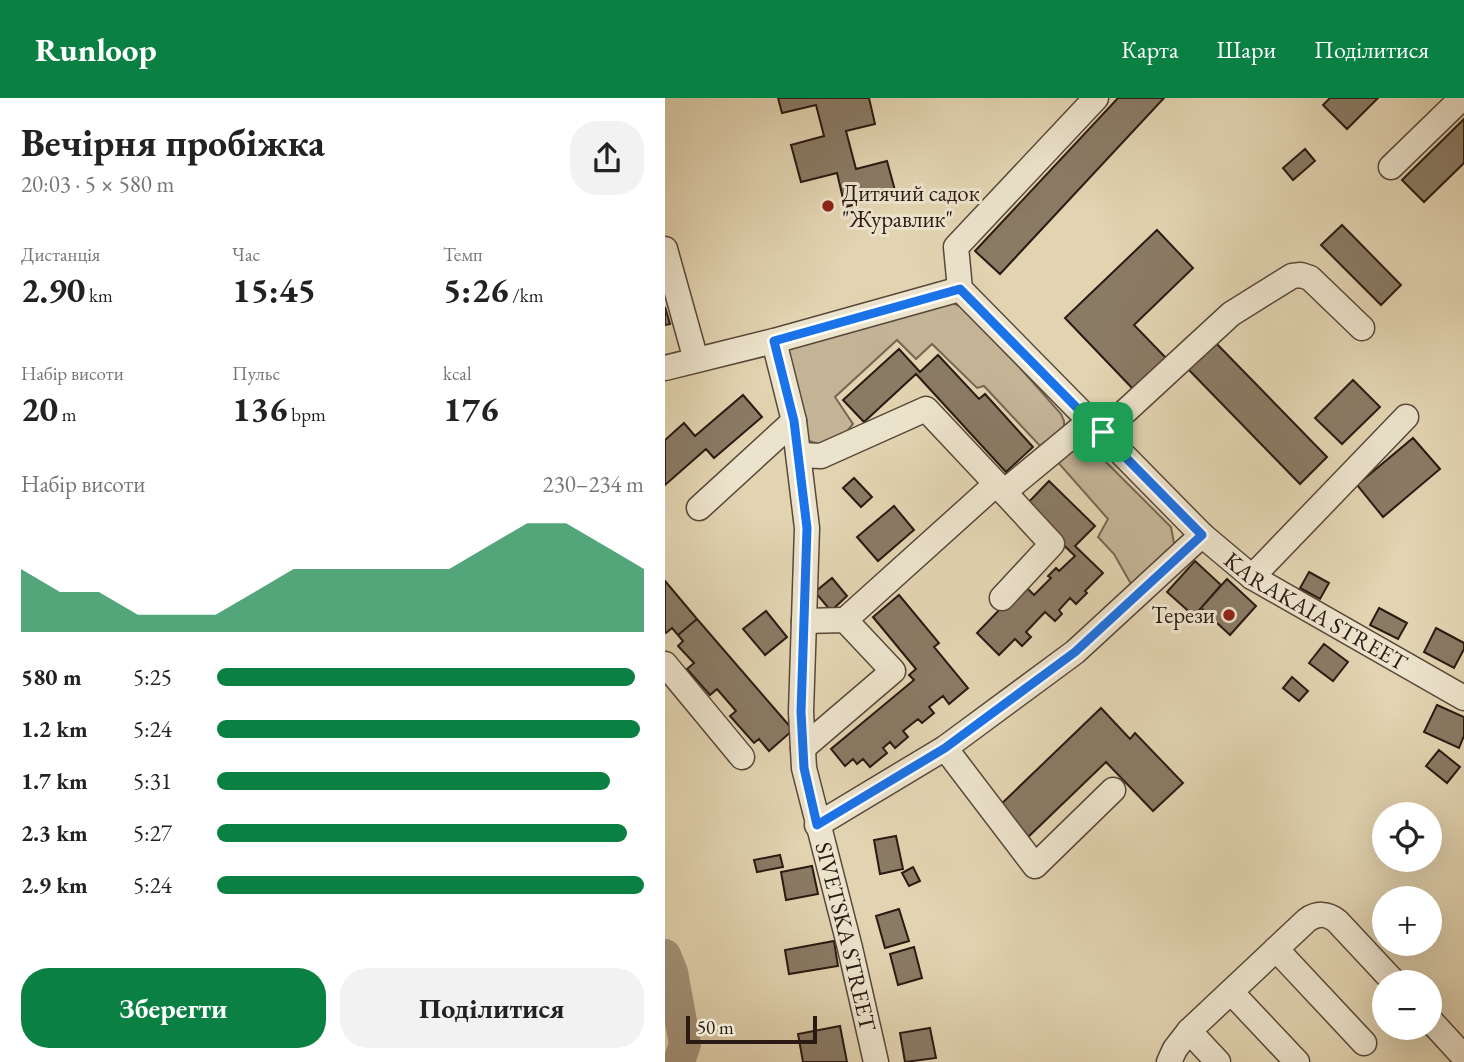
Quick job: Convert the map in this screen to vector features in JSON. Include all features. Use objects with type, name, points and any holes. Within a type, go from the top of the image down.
[{"type":"street","points":[[665,368],[774,341],[960,289],[956,247],[1095,98]]},
{"type":"street","points":[[1391,167],[1462,98]]},
{"type":"street","points":[[665,249],[696,360]]},
{"type":"street","points":[[804,621],[845,620],[1000,488],[1097,426],[1231,314],[1292,276],[1310,278],[1362,328]]},
{"type":"street","name":"KARAKAIA STREET","points":[[960,289],[1202,535],[1252,577],[1464,698]]},
{"type":"street","name":"SIVETSKA STREET","points":[[774,341],[794,421],[807,528],[801,712],[804,768],[876,1062]]},
{"type":"street","points":[[799,455],[821,456],[926,409],[1052,544],[1002,598]]},
{"type":"street","points":[[1252,577],[1406,417]]},
{"type":"street","points":[[699,508],[794,421]]},
{"type":"street","points":[[817,825],[945,748],[1075,652],[1202,535]]},
{"type":"street","points":[[803,748],[893,671],[845,620]]},
{"type":"street","points":[[665,664],[742,757]]},
{"type":"street","points":[[945,748],[1035,866],[1113,790]]},
{"type":"street","points":[[1169,1062],[1189,1031],[1311,917],[1327,915],[1337,921],[1383,970]]},
{"type":"street","points":[[1276,950],[1364,1043]]},
{"type":"street","points":[[1231,992],[1297,1062]]},
{"type":"street","points":[[1189,1031],[1219,1062]]},
{"type":"street","points":[[1442,1033],[1464,1056]]},
{"type":"shaded area","points":[[950,302],[975,317],[1061,414],[1064,428],[1040,446],[984,386],[977,388],[932,344],[916,359],[897,340],[835,397],[853,424],[844,435],[822,445],[806,440],[785,345]]},
{"type":"shaded area","points":[[1084,440],[1171,527],[1175,548],[1131,584],[1114,554],[1098,537],[1108,519],[1055,459]]},
{"type":"building","points":[[778,98],[869,98],[875,124],[846,131],[856,169],[887,161],[896,194],[845,207],[837,173],[801,182],[791,145],[824,136],[816,105],[782,113]]},
{"type":"building","points":[[1118,98],[1164,98],[1000,274],[975,251]]},
{"type":"building","points":[[1330,98],[1378,98],[1347,129],[1323,105]]},
{"type":"building","points":[[1464,119],[1464,163],[1424,202],[1402,180]]},
{"type":"building","points":[[1305,149],[1315,161],[1293,180],[1283,168]]},
{"type":"building","points":[[1342,225],[1401,285],[1381,305],[1321,245]]},
{"type":"building","points":[[1157,230],[1193,268],[1134,325],[1167,359],[1134,390],[1065,318]]},
{"type":"building","points":[[665,307],[670,324],[665,325]]},
{"type":"building","points":[[1213,340],[1327,457],[1300,484],[1186,367]]},
{"type":"building","points":[[899,349],[920,372],[938,355],[979,399],[985,394],[1033,447],[1006,472],[916,374],[864,422],[843,400]]},
{"type":"building","points":[[1353,380],[1380,407],[1342,444],[1315,418]]},
{"type":"building","points":[[743,395],[762,417],[714,458],[706,449],[665,485],[665,440],[684,423],[695,436]]},
{"type":"building","points":[[1413,438],[1440,469],[1383,517],[1357,485]]},
{"type":"building","points":[[854,478],[872,497],[861,507],[843,488]]},
{"type":"building","points":[[1049,481],[1095,526],[1075,546],[1103,573],[1076,604],[1070,598],[1059,610],[1062,614],[1055,621],[1045,612],[1026,632],[1031,637],[1022,646],[1015,639],[999,655],[977,633],[1003,606],[1027,588],[1034,595],[1051,578],[1048,576],[1056,568],[1059,571],[1075,556],[1024,507]]},
{"type":"building","points":[[894,506],[914,530],[878,561],[857,537]]},
{"type":"building","points":[[1195,561],[1221,585],[1194,616],[1167,592]]},
{"type":"building","points":[[1309,572],[1329,583],[1320,599],[1300,588]]},
{"type":"building","points":[[832,578],[847,596],[831,611],[815,592]]},
{"type":"building","points":[[1227,579],[1256,606],[1230,635],[1201,608]]},
{"type":"building","points":[[665,581],[697,619],[678,635],[672,628],[665,632]]},
{"type":"building","points":[[899,595],[939,643],[934,647],[968,688],[949,704],[943,696],[929,707],[934,713],[922,723],[918,719],[903,731],[908,737],[895,748],[890,742],[883,748],[887,753],[870,767],[863,759],[857,764],[853,759],[845,766],[831,749],[914,680],[909,675],[916,669],[873,617]]},
{"type":"building","points":[[1379,608],[1407,623],[1398,639],[1370,625]]},
{"type":"building","points":[[766,611],[787,637],[765,655],[743,629]]},
{"type":"building","points":[[697,619],[793,730],[769,751],[759,739],[754,743],[730,716],[736,711],[717,689],[710,695],[687,669],[694,663],[678,646],[683,641],[678,635]]},
{"type":"building","points":[[1436,628],[1464,643],[1464,649],[1454,668],[1424,652]]},
{"type":"building","points":[[1324,644],[1348,662],[1333,681],[1309,663]]},
{"type":"building","points":[[1292,677],[1308,691],[1299,701],[1283,688]]},
{"type":"building","points":[[1437,705],[1464,717],[1464,736],[1459,748],[1424,732]]},
{"type":"building","points":[[1101,708],[1130,739],[1135,733],[1183,783],[1153,811],[1106,762],[1025,840],[996,809]]},
{"type":"building","points":[[1439,750],[1460,767],[1447,783],[1426,766]]},
{"type":"building","points":[[896,836],[903,869],[880,874],[874,840]]},
{"type":"building","points":[[780,855],[783,867],[757,872],[754,860]]},
{"type":"building","points":[[812,866],[818,894],[786,900],[781,872]]},
{"type":"building","points":[[913,867],[920,881],[909,886],[902,873]]},
{"type":"building","points":[[899,909],[909,941],[885,948],[876,916]]},
{"type":"building","points":[[834,941],[838,966],[789,974],[785,950]]},
{"type":"building","points":[[914,947],[922,978],[898,985],[890,954]]},
{"type":"building","points":[[840,1026],[847,1062],[803,1062],[798,1034]]},
{"type":"building","points":[[930,1028],[936,1058],[905,1062],[900,1033]]},
{"type":"waterway","points":[[665,955],[672,972],[685,1044],[679,1062]]},
{"type":"place","name":"Дитячий садок \"Журавлик\"","points":[[828,206]]},
{"type":"place","name":"Терези","points":[[1229,615]]},
{"type":"route","points":[[960,289],[1103,432],[1202,535],[1075,652],[945,748],[817,825],[804,768],[801,712],[807,528],[794,421],[774,341],[960,289]]}]
